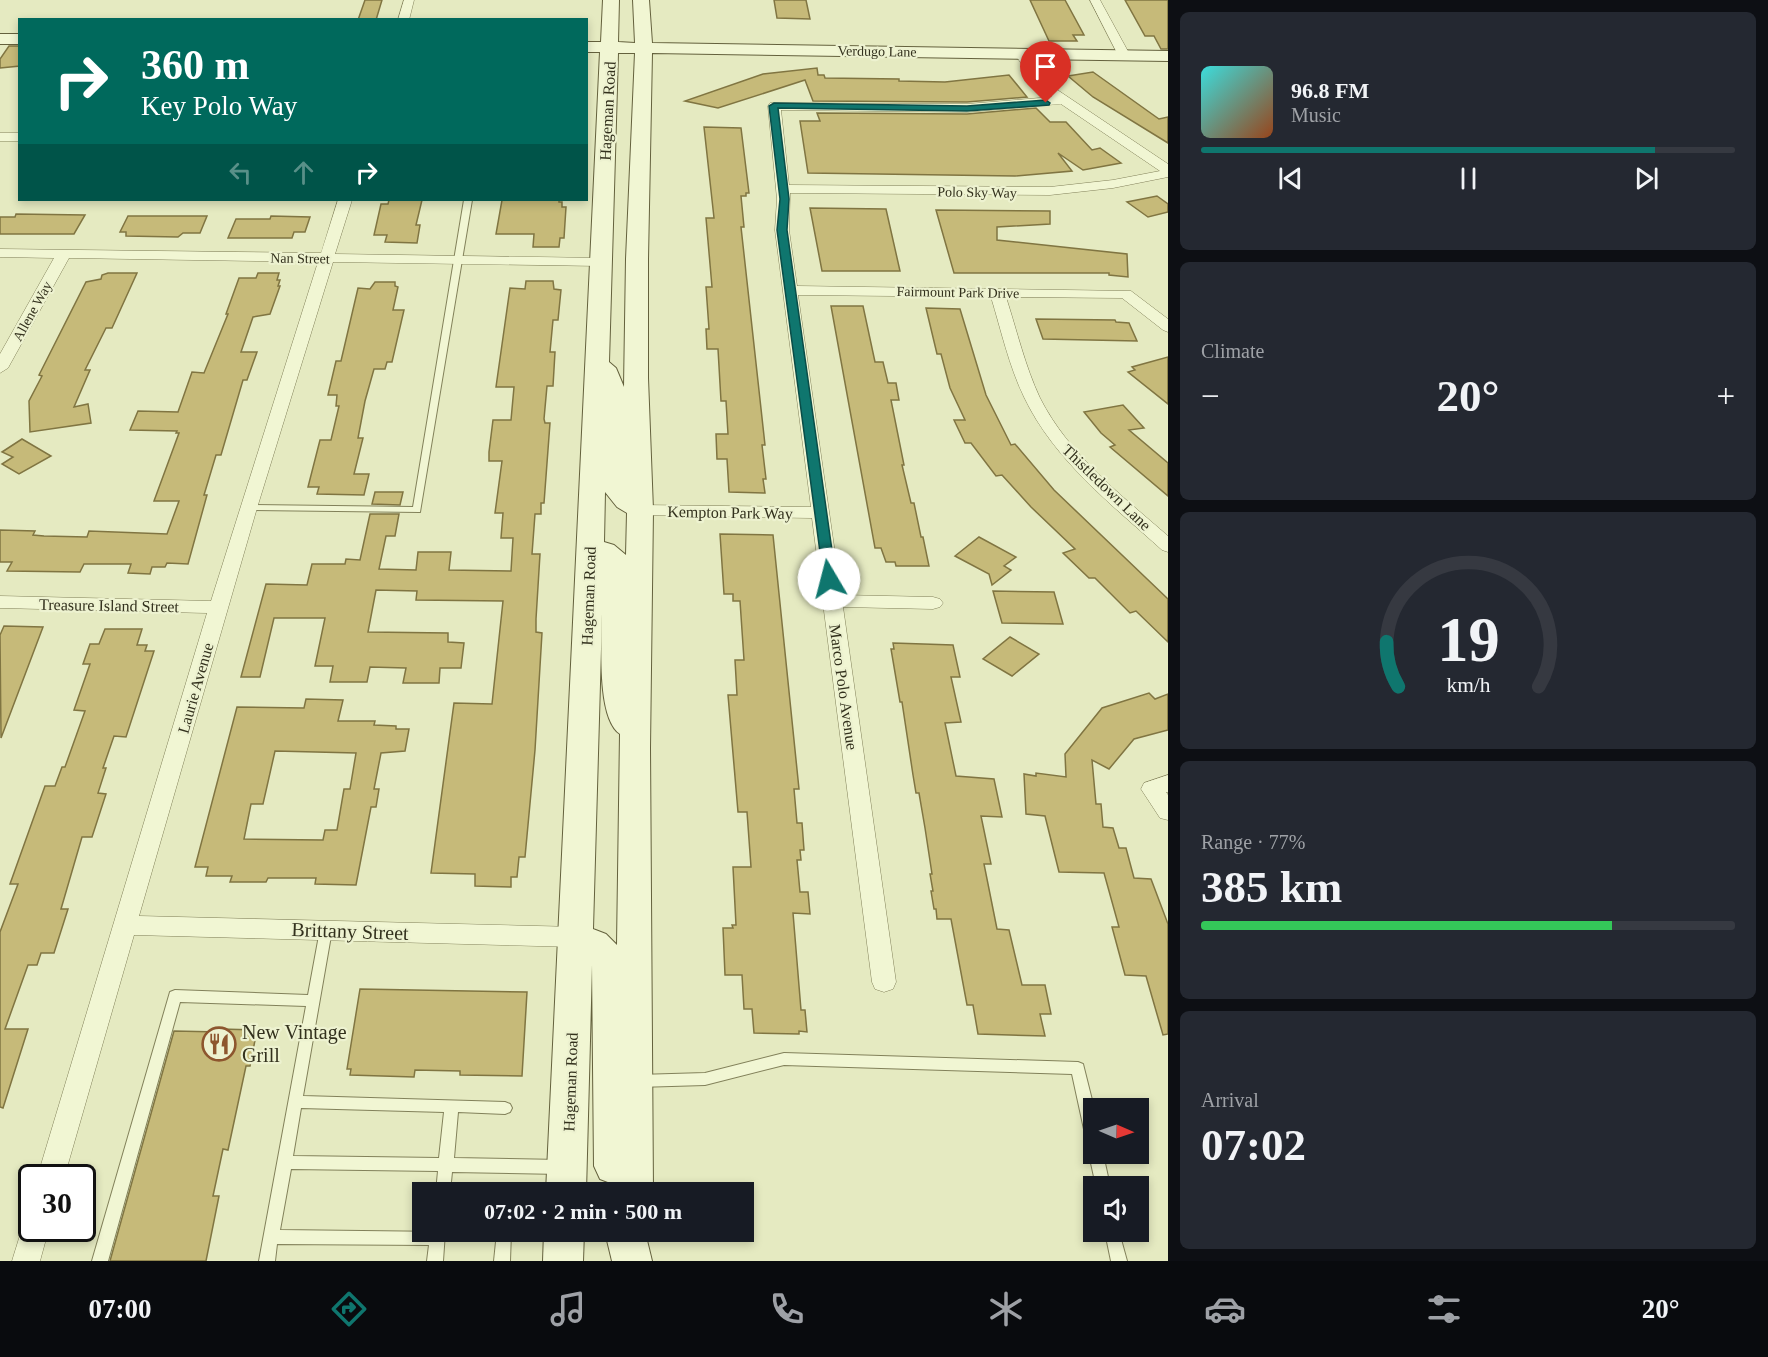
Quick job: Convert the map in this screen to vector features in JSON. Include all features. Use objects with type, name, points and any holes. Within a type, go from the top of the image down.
[{"type":"main road","name":"Hageman Road","points":[[566,1180],[600,262],[598,47],[611,0]]},
{"type":"main road","name":"Hageman Road","points":[[633,1182],[634,748],[640,510],[636,378],[637,259],[644,47],[640,0]]},
{"type":"main road","points":[[0,39],[18,39]]},
{"type":"main road","name":"Verdugo Lane","points":[[598,47],[1168,56]]},
{"type":"main road","points":[[600,262],[611,264],[620,270],[620,344],[636,378]]},
{"type":"main road","points":[[597,355],[615,393],[616,489],[626,501],[640,510]]},
{"type":"main road","points":[[590,547],[604,551],[616,561],[616,689],[634,748]]},
{"type":"main road","points":[[576,937],[594,944],[610,961],[615,1182]]},
{"type":"main road","points":[[563,1261],[564,1242]]},
{"type":"main road","points":[[628,1242],[633,1261]]},
{"type":"main road","points":[[633,1242],[633,1261]]},
{"type":"street","points":[[404,18],[409,0]]},
{"type":"street","points":[[1095,0],[1124,55]]},
{"type":"street","points":[[1021,54],[1036,77],[1063,100],[1168,171]]},
{"type":"street","name":"Marco Polo Avenue","points":[[884,982],[789,290],[782,230],[783,189],[774,106],[967,108],[1063,100]]},
{"type":"street","points":[[0,137],[18,138]]},
{"type":"street","name":"Polo Sky Way","points":[[783,189],[1050,192],[1113,184],[1168,171]]},
{"type":"street","name":"Laurie Avenue","points":[[54,1164],[248,508],[345,201]]},
{"type":"street","name":"Nan Street","points":[[0,253],[600,262]]},
{"type":"street","name":"Allene Way","points":[[0,368],[64,254]]},
{"type":"street","name":"Fairmount Park Drive","points":[[789,290],[1126,294],[1168,327]]},
{"type":"street","name":"Thistledown Lane","points":[[997,293],[1026,381],[1045,421],[1083,468],[1168,546]]},
{"type":"street","name":"Kempton Park Way","points":[[640,510],[820,513]]},
{"type":"street","points":[[832,601],[933,603]]},
{"type":"street","name":"Treasure Island Street","points":[[0,602],[219,607]]},
{"type":"street","points":[[1160,786],[1168,812]]},
{"type":"street","name":"Brittany Street","points":[[125,925],[576,937]]},
{"type":"street","points":[[26,1261],[31,1242]]},
{"type":"lane","points":[[248,508],[417,510],[468,201]]},
{"type":"lane","points":[[267,1261],[326,930]]},
{"type":"lane","points":[[100,1261],[175,996],[314,1000]]},
{"type":"lane","points":[[633,1081],[705,1079],[784,1059],[1078,1068],[1084,1098]]},
{"type":"lane","points":[[296,1101],[505,1108]]},
{"type":"lane","points":[[443,1182],[452,1106]]},
{"type":"lane","points":[[285,1162],[446,1165],[566,1180]]},
{"type":"lane","points":[[271,1237],[412,1235]]},
{"type":"lane","points":[[435,1261],[437,1242]]},
{"type":"lane","points":[[502,1261],[503,1242]]},
{"type":"lane","points":[[1114,1242],[1119,1261]]},
{"type":"building","points":[[365,0],[382,0],[377,18],[359,18]]},
{"type":"building","points":[[774,0],[806,0],[810,19],[777,18]]},
{"type":"building","points":[[1030,0],[1065,0],[1084,35],[1073,35],[1077,41],[1049,41]]},
{"type":"building","points":[[1125,0],[1168,0],[1168,49],[1161,49],[1154,36],[1145,36]]},
{"type":"building","points":[[9,46],[18,46],[18,66],[0,68],[0,59]]},
{"type":"building","points":[[817,68],[818,75],[824,75],[825,78],[899,79],[899,81],[945,82],[1009,75],[1027,97],[967,102],[813,101],[805,80],[718,108],[685,101],[763,74]]},
{"type":"building","points":[[1093,72],[1159,119],[1168,117],[1168,143],[1093,97],[1068,76]]},
{"type":"building","points":[[1036,108],[1050,122],[1066,122],[1092,150],[1100,148],[1121,163],[1083,170],[1058,153],[1072,171],[1015,176],[808,173],[800,121],[820,121],[817,113],[967,114]]},
{"type":"building","points":[[704,127],[741,128],[749,193],[741,196],[744,227],[741,227],[765,445],[762,445],[766,479],[763,479],[765,493],[729,492],[727,459],[717,459],[716,434],[728,434],[726,401],[721,401],[718,349],[707,349],[706,329],[709,329],[706,287],[712,287],[706,218],[714,218]]},
{"type":"building","points":[[1157,196],[1168,204],[1168,212],[1148,217],[1127,202]]},
{"type":"building","points":[[389,201],[422,201],[416,225],[420,225],[417,243],[385,242],[387,235],[374,235],[381,204],[388,204]]},
{"type":"building","points":[[502,201],[559,201],[562,202],[562,207],[566,207],[564,238],[560,238],[559,247],[533,247],[534,234],[496,234]]},
{"type":"building","points":[[810,208],[886,209],[900,271],[822,271]]},
{"type":"building","points":[[936,210],[1050,211],[1050,224],[997,227],[997,240],[1127,254],[1128,277],[1109,275],[1109,273],[954,273]]},
{"type":"building","points":[[16,214],[85,215],[74,234],[0,234],[0,217],[15,217]]},
{"type":"building","points":[[128,216],[207,216],[200,233],[183,233],[178,237],[126,236],[126,232],[120,232]]},
{"type":"building","points":[[271,216],[310,217],[305,232],[294,232],[292,238],[228,238],[236,219],[270,219]]},
{"type":"building","points":[[137,273],[112,328],[106,328],[85,370],[90,370],[74,407],[88,404],[91,423],[30,432],[29,401],[42,376],[39,375],[86,282],[101,279],[102,275]]},
{"type":"building","points":[[258,273],[279,273],[277,280],[280,280],[278,286],[280,286],[270,314],[253,317],[241,352],[257,352],[247,380],[243,380],[221,455],[216,455],[188,564],[167,563],[165,567],[152,567],[150,574],[128,573],[131,564],[84,564],[80,572],[7,571],[12,562],[0,562],[0,530],[35,531],[33,535],[44,536],[87,537],[89,531],[167,534],[179,501],[154,501],[179,433],[176,433],[177,431],[130,430],[138,411],[178,412],[192,372],[204,373],[228,314],[226,314],[239,278],[256,278]]},
{"type":"building","points":[[526,281],[553,281],[554,289],[561,290],[558,320],[553,320],[550,352],[555,352],[553,386],[547,386],[544,419],[545,423],[550,423],[544,503],[541,503],[541,514],[535,514],[532,554],[540,554],[536,632],[542,633],[535,750],[525,857],[519,857],[517,877],[511,877],[511,887],[475,886],[475,874],[431,873],[454,703],[492,704],[503,601],[416,600],[417,591],[376,590],[368,632],[448,633],[448,642],[464,643],[461,668],[440,668],[439,683],[403,683],[406,668],[370,667],[367,682],[330,682],[333,666],[315,666],[325,618],[274,618],[260,677],[241,677],[266,584],[307,585],[312,564],[345,564],[346,559],[360,560],[370,514],[399,514],[395,536],[386,536],[379,569],[416,570],[418,552],[451,552],[449,570],[511,571],[513,538],[501,538],[503,513],[495,513],[502,461],[489,461],[489,452],[493,420],[511,420],[514,387],[496,387],[510,288],[525,289]]},
{"type":"building","points":[[375,282],[395,282],[395,286],[398,287],[393,310],[404,310],[392,362],[387,362],[385,369],[374,369],[365,401],[358,438],[363,438],[354,474],[369,474],[364,495],[317,494],[319,487],[308,487],[320,440],[331,440],[339,406],[336,406],[337,395],[328,395],[336,361],[341,361],[358,288],[370,289]]},
{"type":"building","points":[[831,306],[863,306],[875,362],[883,362],[888,383],[896,383],[899,400],[891,400],[904,465],[902,465],[929,566],[896,566],[895,562],[886,562],[881,548],[875,548]]},
{"type":"building","points":[[926,308],[960,309],[986,395],[1011,445],[1015,444],[1054,490],[1168,599],[1168,642],[1136,611],[1130,613],[1095,578],[1089,578],[1063,553],[1075,549],[1031,507],[1002,475],[996,476],[971,443],[965,443],[954,420],[965,420],[950,388],[941,354],[937,354]]},
{"type":"building","points":[[1036,319],[1115,320],[1129,323],[1137,341],[1043,339]]},
{"type":"building","points":[[1168,357],[1168,404],[1128,372],[1135,370],[1132,367]]},
{"type":"building","points":[[1123,405],[1144,428],[1129,430],[1168,463],[1168,496],[1110,447],[1115,445],[1101,433],[1084,412]]},
{"type":"building","points":[[22,439],[51,456],[19,474],[2,464],[13,457],[2,452]]},
{"type":"building","points":[[375,492],[403,492],[400,505],[372,504]]},
{"type":"building","points":[[720,534],[773,535],[799,789],[794,789],[797,823],[802,823],[804,850],[800,850],[801,860],[797,860],[800,892],[808,892],[810,914],[793,913],[801,1010],[805,1010],[807,1032],[799,1031],[799,1034],[754,1033],[752,1009],[744,1009],[742,975],[725,975],[723,928],[733,928],[732,925],[736,925],[733,867],[751,867],[747,812],[738,812],[728,695],[737,695],[735,660],[744,660],[740,601],[733,601],[733,594],[724,594]]},
{"type":"building","points":[[979,537],[1016,557],[1004,566],[1011,570],[992,585],[989,574],[955,556]]},
{"type":"building","points":[[993,591],[1054,592],[1063,624],[1002,623]]},
{"type":"building","points":[[4,626],[43,627],[1,738],[0,635]]},
{"type":"building","points":[[105,629],[142,629],[137,645],[147,645],[145,651],[154,651],[126,737],[114,736],[103,768],[106,768],[98,793],[106,794],[92,837],[82,837],[61,909],[68,909],[54,953],[41,953],[37,965],[28,965],[5,1029],[28,1029],[3,1108],[0,1107],[0,932],[18,884],[10,884],[45,786],[55,786],[62,767],[65,767],[85,711],[74,710],[90,664],[83,664],[90,644],[99,644]]},
{"type":"building","points":[[1010,637],[1039,654],[1012,676],[983,659]]},
{"type":"building","points":[[893,643],[953,645],[960,677],[951,677],[961,722],[945,723],[956,776],[994,779],[1002,817],[981,816],[991,864],[984,864],[997,929],[1009,930],[1022,985],[1045,985],[1051,1014],[1040,1014],[1045,1036],[978,1034],[973,1005],[967,1005],[951,919],[937,919],[936,909],[934,909],[930,874],[932,874],[925,828],[919,793],[916,793],[902,702],[900,702],[891,649],[894,649]]},
{"type":"building","points":[[1149,693],[1155,699],[1168,694],[1168,730],[1134,739],[1109,769],[1092,760],[1096,804],[1101,804],[1103,827],[1113,828],[1119,848],[1126,848],[1134,878],[1151,879],[1168,924],[1168,1034],[1163,1035],[1146,976],[1125,975],[1112,927],[1119,927],[1104,873],[1059,872],[1045,816],[1026,814],[1024,774],[1036,776],[1036,773],[1066,777],[1065,754],[1102,708]]},
{"type":"building","points":[[306,699],[343,700],[338,721],[375,721],[374,725],[409,729],[405,751],[381,753],[374,789],[379,789],[376,807],[371,807],[356,885],[315,884],[316,878],[268,878],[266,882],[230,882],[232,876],[206,876],[208,867],[195,867],[237,707],[304,708]],"holes":[[[275,751],[356,753],[350,789],[344,789],[337,830],[325,830],[323,840],[244,839],[251,804],[263,804]]]},
{"type":"building","points":[[360,989],[527,992],[522,1076],[460,1075],[460,1071],[415,1070],[414,1077],[350,1075],[351,1069],[347,1069]]},
{"type":"building","points":[[221,1029],[257,1030],[250,1066],[246,1066],[228,1150],[223,1149],[213,1196],[219,1196],[206,1261],[110,1261],[174,1031],[220,1032]]},
{"type":"place","name":"New Vintage Grill","points":[[219,1044]]},
{"type":"route","points":[[829,579],[782,230],[784,199],[774,106],[999,108],[1046,103]]}]
